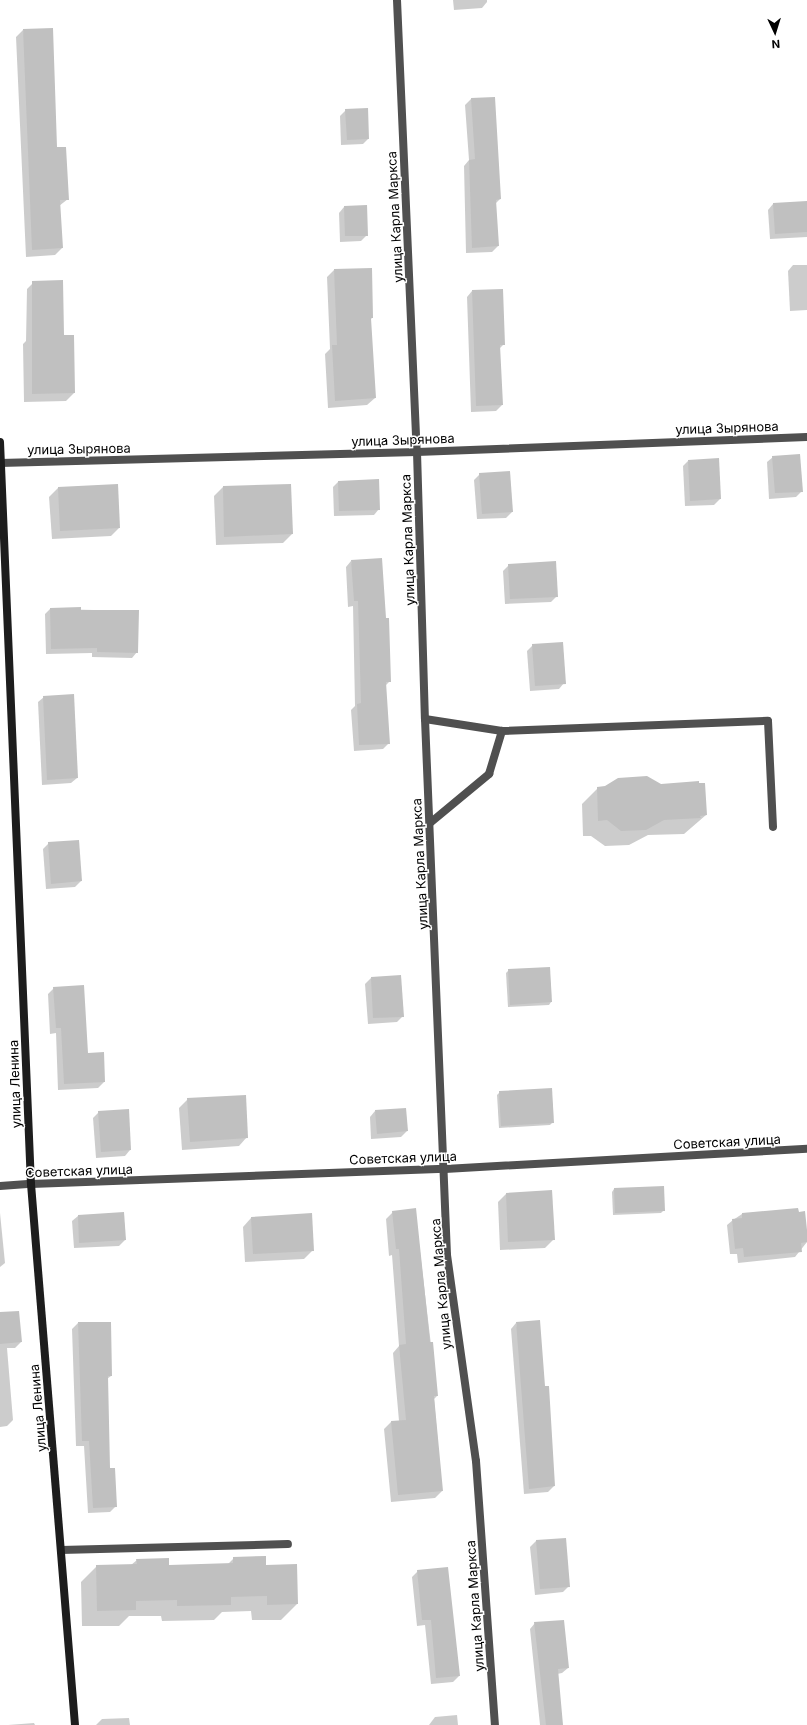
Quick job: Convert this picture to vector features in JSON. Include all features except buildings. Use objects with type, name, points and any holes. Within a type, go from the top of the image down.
[{"type":"main road","name":"улица Ленина","points":[[0,442],[31,1184],[75,1725]]},
{"type":"street","name":"улица Карла Маркса","points":[[397,0],[417,452],[425,719],[448,1255],[476,1461],[495,1725]]},
{"type":"street","name":"улица Зырянова","points":[[0,463],[417,452],[807,437]]},
{"type":"street","points":[[425,719],[502,731],[768,721],[773,827]]},
{"type":"street","points":[[430,823],[489,774],[502,731]]},
{"type":"street","name":"Советская улица","points":[[0,1186],[445,1169],[807,1149]]},
{"type":"street","points":[[61,1550],[288,1544]]}]
